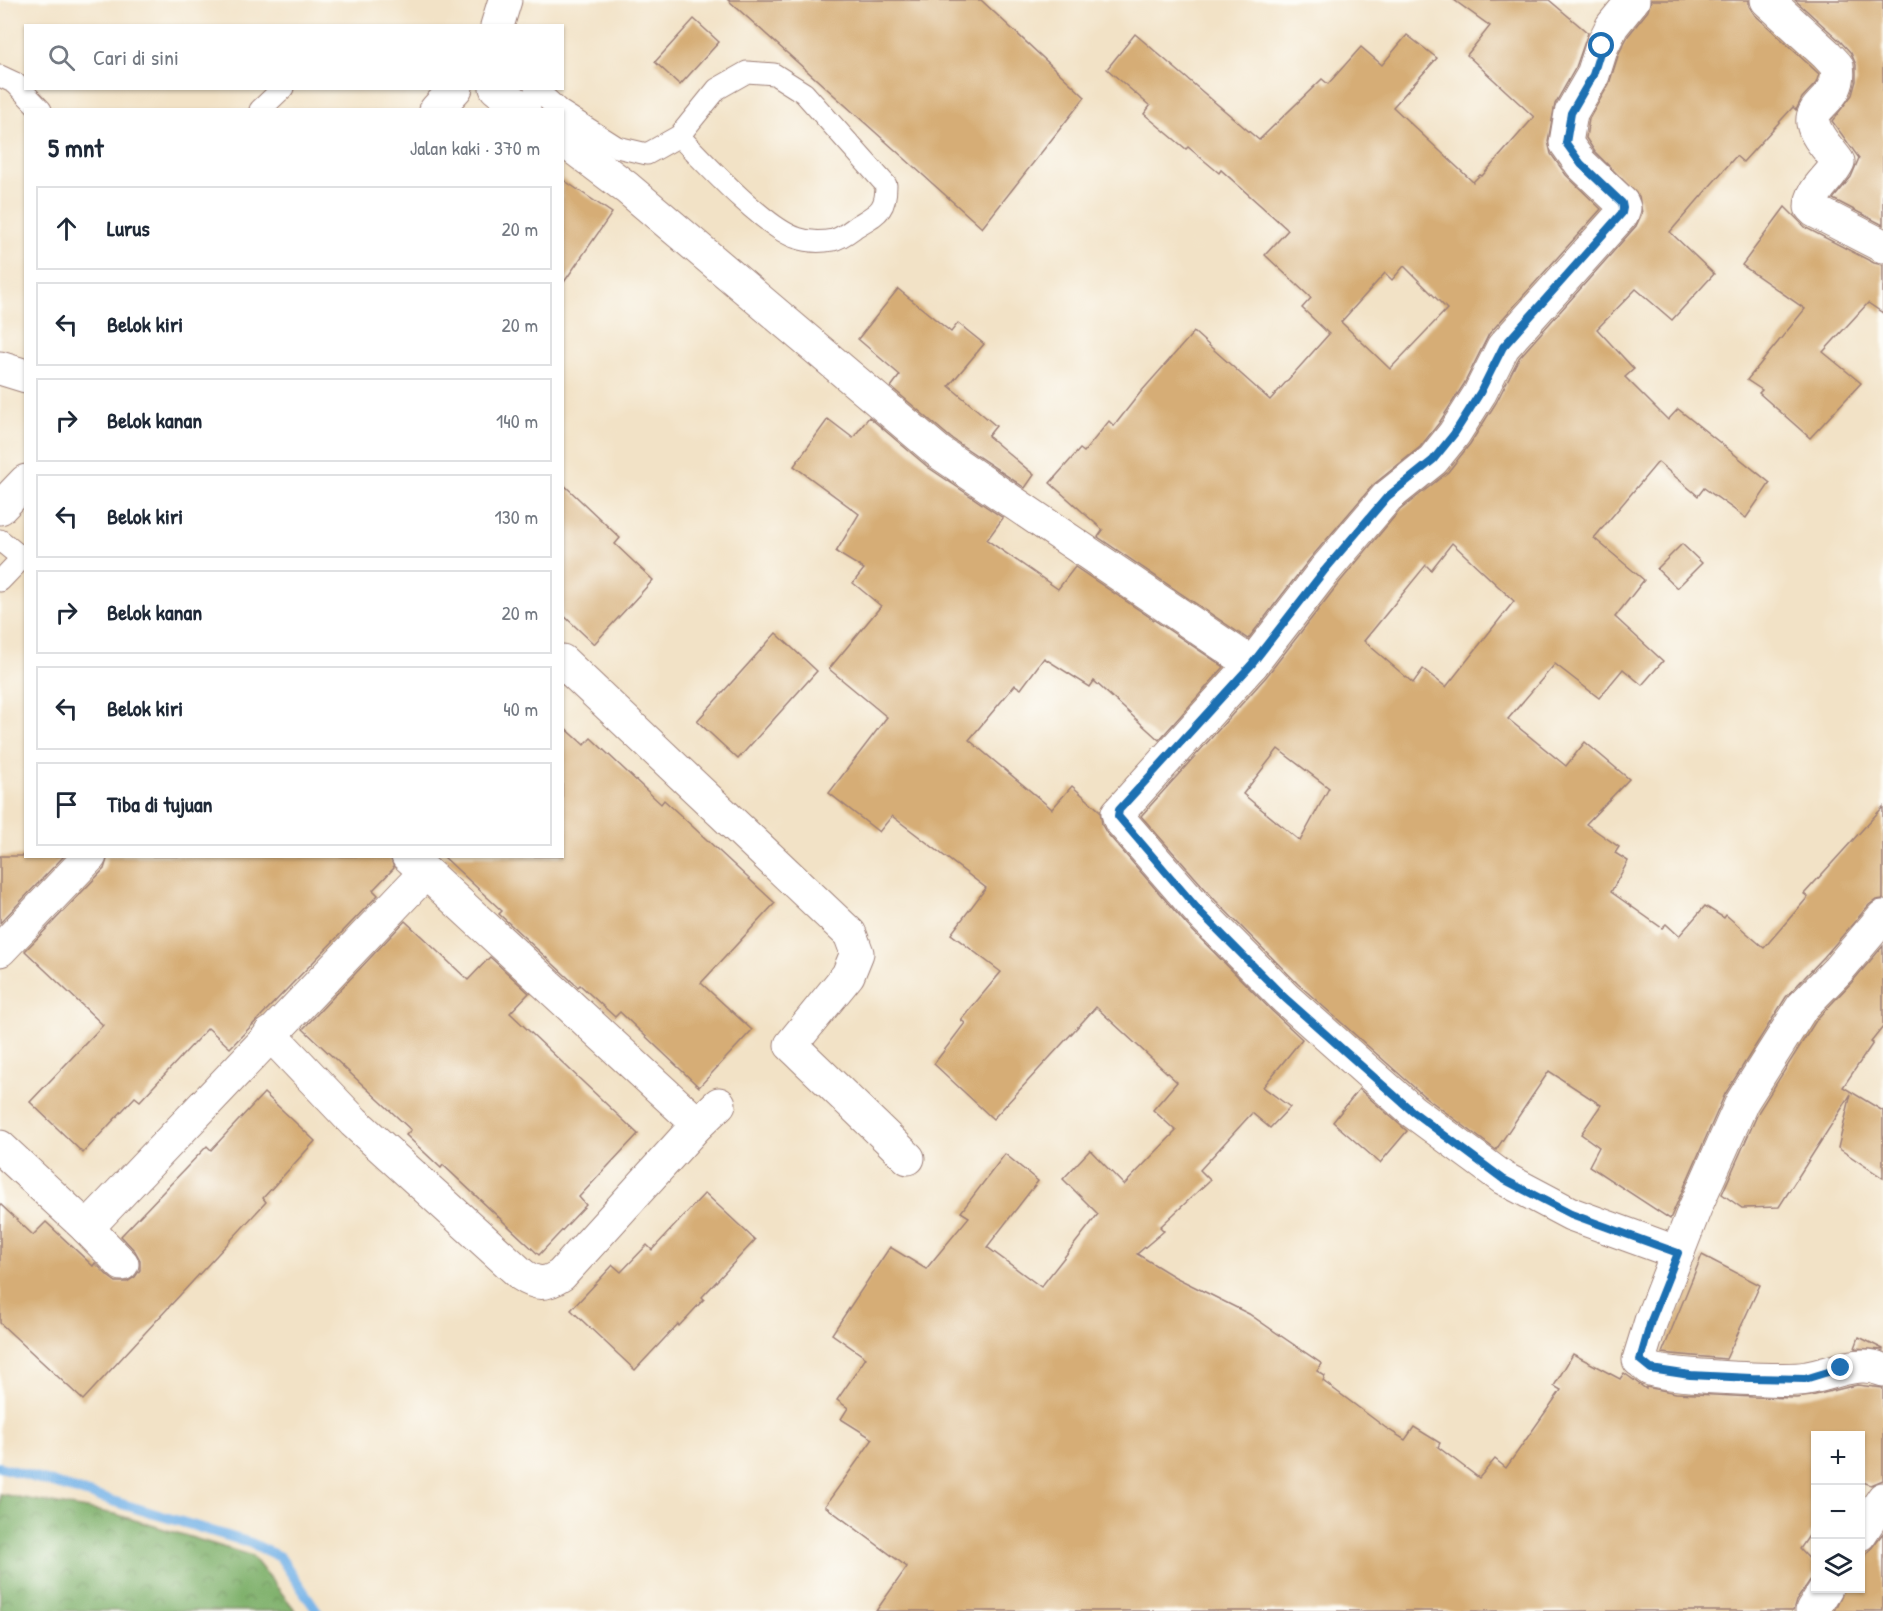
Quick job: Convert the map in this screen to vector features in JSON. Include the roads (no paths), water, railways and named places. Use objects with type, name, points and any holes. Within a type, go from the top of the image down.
[{"type":"street","points":[[498,24],[505,0]]},
{"type":"street","points":[[1633,0],[1612,26],[1602,46],[1593,75],[1571,113],[1566,136],[1566,143],[1581,164],[1622,203],[1622,213],[1503,347],[1480,393],[1454,434],[1433,460],[1387,497],[1324,571],[1252,664],[1119,810],[1118,816],[1201,913],[1277,989],[1412,1111],[1503,1179],[1571,1214],[1678,1253]]},
{"type":"street","points":[[1767,0],[1837,66],[1837,84],[1813,118],[1813,124],[1818,136],[1838,162],[1833,172],[1815,192],[1811,200],[1811,207],[1883,246]]},
{"type":"street","points":[[438,108],[454,90]]},
{"type":"street","points":[[499,90],[521,108]]},
{"type":"street","points":[[564,141],[627,188],[940,453],[1252,664]]},
{"type":"street","points":[[0,368],[24,375]]},
{"type":"street","points":[[0,508],[24,483]]},
{"type":"street","points":[[564,663],[850,934],[858,953],[848,975],[791,1045],[908,1158]]},
{"type":"street","points":[[0,950],[88,858]]},
{"type":"street","points":[[87,1228],[270,1034],[416,865],[709,1114],[561,1275],[544,1284],[532,1282],[354,1122],[270,1034]]},
{"type":"street","points":[[1883,917],[1838,970],[1802,1007],[1742,1102],[1695,1208],[1651,1321],[1640,1360],[1651,1369],[1690,1375],[1805,1379],[1841,1368],[1873,1365],[1883,1370]]},
{"type":"street","points":[[0,1147],[122,1264]]},
{"type":"street","points":[[1865,1526],[1883,1499]]},
{"type":"street","points":[[1812,1611],[1823,1593]]},
{"type":"lane","points":[[564,113],[617,147],[647,154],[679,136],[717,89],[747,72],[774,74],[804,93],[886,185],[886,202],[879,213],[836,239],[817,242],[796,238],[768,221],[679,136]]},
{"type":"lane","points":[[0,76],[15,83],[39,108]]},
{"type":"lane","points":[[262,108],[281,90]]},
{"type":"lane","points":[[537,90],[558,108]]},
{"type":"lane","points":[[0,540],[24,556],[0,581]]},
{"type":"waterway","points":[[0,1467],[251,1543],[280,1557],[317,1611]]}]
